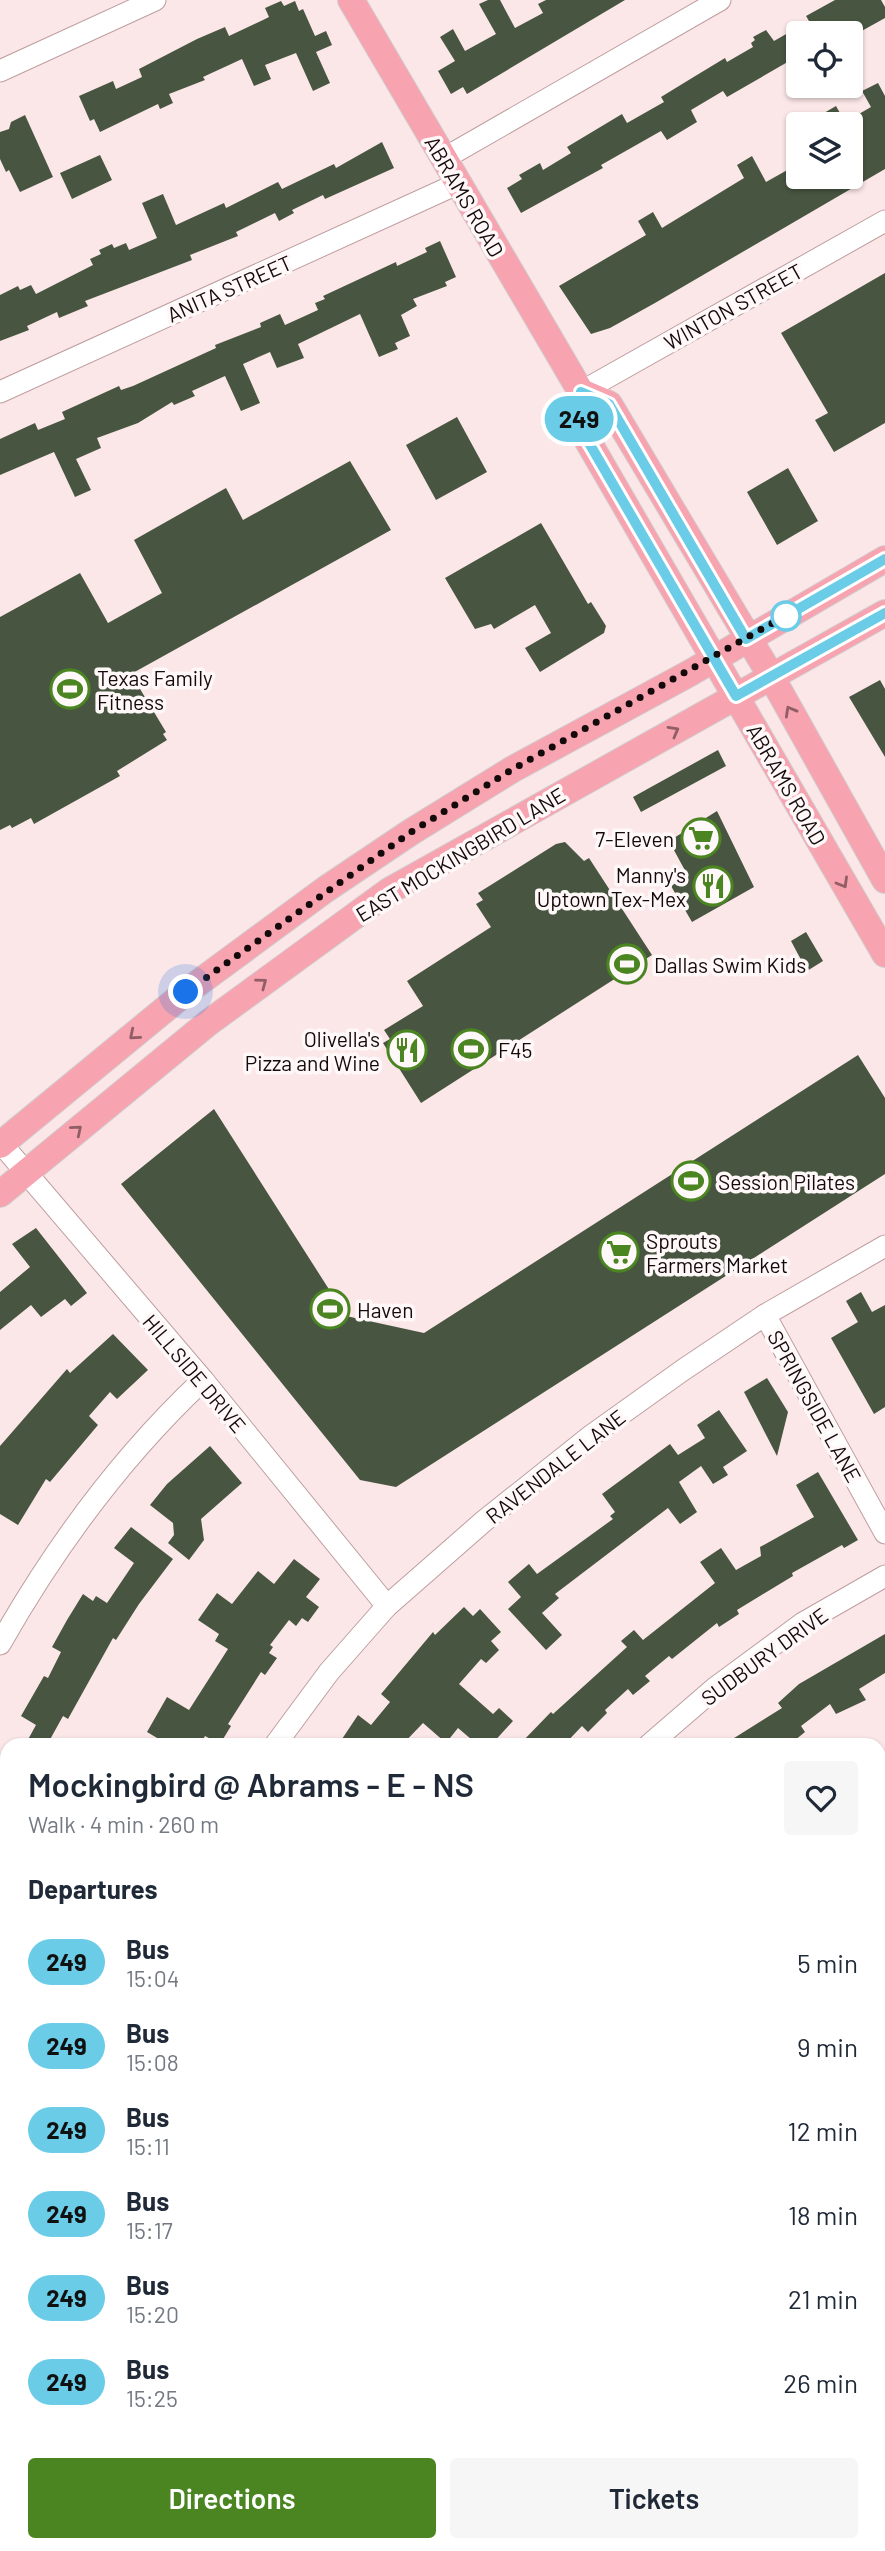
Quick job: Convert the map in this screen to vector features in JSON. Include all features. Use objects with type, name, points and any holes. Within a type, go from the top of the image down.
[{"type":"main road","name":"ABRAMS ROAD","points":[[351,0],[581,392],[609,404],[746,639],[771,676],[885,880]]},
{"type":"main road","name":"ABRAMS ROAD","points":[[581,392],[578,424],[885,954]]},
{"type":"main road","name":"EAST MOCKINGBIRD LANE","points":[[0,1144],[186,992],[326,889],[411,832],[513,769],[714,659],[885,559]]},
{"type":"main road","name":"EAST MOCKINGBIRD LANE","points":[[0,1194],[208,1023],[390,891],[885,613]]},
{"type":"street","points":[[0,71],[155,0]]},
{"type":"street","points":[[443,159],[720,0]]},
{"type":"street","name":"ANITA STREET","points":[[0,392],[457,184]]},
{"type":"street","name":"WINTON STREET","points":[[581,392],[885,221]]},
{"type":"street","name":"HILLSIDE DRIVE","points":[[0,1144],[203,1380],[387,1606]]},
{"type":"street","name":"RAVENDALE LANE","points":[[280,1738],[329,1672],[387,1606],[484,1521],[592,1435],[765,1315],[885,1246]]},
{"type":"street","name":"SPRINGSIDE LANE","points":[[765,1315],[885,1534]]},
{"type":"street","points":[[0,1644],[31,1589],[75,1524],[135,1450],[203,1380]]},
{"type":"street","name":"SUDBURY DRIVE","points":[[657,1738],[715,1688],[803,1623],[885,1576]]},
{"type":"building","points":[[488,0],[500,0],[515,28],[543,13],[538,4],[546,0],[625,0],[467,94],[463,87],[451,94],[438,71],[455,61],[440,37],[453,29],[465,51],[496,34],[479,4]]},
{"type":"building","points":[[835,0],[881,0],[885,7],[885,18],[863,30],[863,21],[809,21],[806,16]]},
{"type":"building","points":[[281,1],[284,6],[295,1],[299,11],[303,9],[315,36],[326,31],[332,45],[316,52],[330,83],[313,91],[296,53],[265,65],[271,79],[254,86],[242,59],[203,77],[205,80],[169,94],[173,103],[160,109],[158,104],[100,132],[94,119],[90,121],[79,96],[113,81],[116,89],[142,77],[139,69],[225,27],[229,36],[263,20],[269,17],[265,8]]},
{"type":"building","points":[[766,30],[774,41],[786,34],[786,63],[727,97],[723,91],[691,110],[697,122],[667,140],[661,131],[601,165],[603,168],[521,213],[507,188],[522,179],[519,175],[540,163],[543,170],[571,153],[567,147],[622,114],[627,123],[664,102],[661,97],[725,58],[727,62],[753,47],[753,37]]},
{"type":"building","points":[[878,83],[885,96],[885,169],[863,182],[862,112],[871,107],[863,90]]},
{"type":"building","points":[[836,106],[839,112],[826,112]]},
{"type":"building","points":[[25,115],[53,177],[20,192],[0,159],[0,132],[9,129],[11,122]]},
{"type":"building","points":[[382,142],[394,168],[325,199],[323,195],[292,210],[294,213],[279,221],[275,213],[236,232],[238,236],[190,255],[192,260],[85,301],[88,306],[59,318],[57,312],[27,326],[29,330],[0,341],[0,295],[18,286],[20,290],[31,285],[36,294],[93,265],[90,259],[101,254],[99,250],[112,244],[114,248],[126,243],[129,250],[157,238],[142,203],[163,194],[176,225],[224,203],[226,208],[278,182],[282,189],[334,164],[336,168]]},
{"type":"building","points":[[100,155],[112,180],[72,199],[60,173]]},
{"type":"building","points":[[752,156],[766,182],[786,171],[786,189],[851,189],[655,303],[610,328],[591,334],[559,286],[646,235],[638,221],[653,212],[662,228],[744,178],[737,165]]},
{"type":"building","points":[[440,241],[456,277],[445,282],[447,286],[413,299],[417,306],[401,315],[410,336],[395,343],[398,349],[379,357],[360,314],[298,344],[304,358],[277,368],[270,352],[243,364],[260,403],[241,411],[225,376],[192,391],[195,396],[174,405],[172,402],[138,423],[97,438],[101,448],[76,459],[91,490],[75,497],[54,452],[0,475],[0,439],[35,423],[38,430],[65,419],[62,412],[119,386],[121,390],[133,386],[216,348],[215,345],[261,327],[260,323],[280,314],[285,325],[318,310],[315,303],[325,299],[323,296],[396,262],[397,266],[427,252],[425,248]]},
{"type":"building","points":[[885,273],[885,423],[834,452],[815,420],[828,413],[781,333]]},
{"type":"building","points":[[457,417],[487,472],[436,500],[406,445]]},
{"type":"building","points":[[350,461],[391,530],[131,674],[166,732],[163,734],[167,740],[117,771],[120,776],[34,824],[31,818],[12,828],[10,825],[0,830],[0,617],[80,573],[108,623],[162,593],[134,540],[226,488],[243,520]]},
{"type":"building","points":[[788,468],[818,521],[777,545],[747,492]]},
{"type":"building","points":[[541,523],[588,604],[591,602],[606,626],[604,633],[540,672],[525,648],[551,633],[535,605],[494,629],[491,624],[475,629],[445,578]]},
{"type":"building","points":[[880,680],[885,689],[885,757],[849,697]]},
{"type":"building","points":[[718,750],[726,766],[641,812],[633,797]]},
{"type":"building","points":[[717,811],[754,887],[692,922],[671,886],[688,876],[669,841]]},
{"type":"building","points":[[565,842],[584,861],[589,858],[652,955],[421,1103],[383,1043],[390,1039],[384,1030],[423,1006],[407,981],[491,927],[476,904],[483,900],[478,893],[556,844]]},
{"type":"building","points":[[806,932],[823,961],[807,971],[791,941]]},
{"type":"building","points":[[858,1055],[885,1098],[885,1174],[396,1487],[360,1480],[121,1184],[214,1109],[346,1316],[424,1333]]},
{"type":"building","points":[[36,1228],[87,1293],[71,1306],[65,1299],[41,1317],[31,1305],[0,1330],[0,1292],[30,1267],[12,1244]]},
{"type":"building","points":[[861,1292],[872,1312],[885,1305],[885,1407],[874,1414],[831,1338],[858,1322],[846,1301]]},
{"type":"building","points":[[113,1334],[148,1370],[117,1399],[110,1392],[89,1416],[98,1425],[50,1482],[46,1479],[18,1525],[0,1514],[0,1446],[67,1369],[70,1373]]},
{"type":"building","points":[[767,1378],[788,1412],[777,1456],[744,1392]]},
{"type":"building","points":[[719,1410],[747,1451],[723,1467],[728,1475],[713,1484],[701,1466],[679,1482],[697,1512],[680,1524],[668,1508],[555,1594],[559,1598],[542,1613],[562,1635],[546,1650],[508,1609],[521,1597],[508,1582],[529,1564],[537,1574],[613,1519],[610,1516],[615,1512],[602,1494],[670,1444],[678,1455],[705,1438],[697,1425]]},
{"type":"building","points":[[210,1446],[242,1483],[201,1519],[204,1540],[189,1560],[168,1543],[174,1535],[173,1523],[150,1505],[167,1484]]},
{"type":"building","points":[[818,1472],[858,1540],[844,1548],[842,1545],[792,1573],[793,1576],[737,1610],[739,1614],[719,1627],[717,1623],[672,1659],[669,1656],[645,1676],[650,1681],[633,1695],[628,1689],[605,1710],[607,1713],[588,1732],[582,1726],[571,1738],[526,1738],[551,1712],[553,1714],[627,1647],[621,1641],[634,1630],[643,1640],[715,1583],[700,1562],[721,1548],[736,1570],[761,1556],[760,1547],[814,1517],[796,1485]]},
{"type":"building","points":[[131,1527],[173,1559],[116,1640],[113,1638],[68,1719],[63,1716],[51,1738],[29,1738],[36,1725],[21,1716],[44,1676],[48,1678],[61,1652],[52,1647],[67,1620],[83,1594],[93,1601],[96,1596],[107,1603],[134,1563],[114,1548]]},
{"type":"building","points":[[294,1559],[320,1579],[306,1597],[319,1607],[308,1622],[302,1618],[296,1626],[289,1620],[270,1645],[273,1647],[269,1653],[277,1658],[265,1675],[261,1672],[228,1724],[231,1726],[224,1738],[157,1738],[147,1732],[167,1697],[189,1710],[228,1649],[215,1641],[219,1634],[198,1620],[217,1593],[232,1604],[258,1571],[274,1584]]},
{"type":"building","points":[[464,1607],[473,1616],[480,1609],[501,1632],[491,1641],[499,1650],[486,1663],[481,1659],[459,1684],[493,1714],[499,1708],[513,1721],[497,1738],[470,1738],[458,1728],[450,1738],[440,1738],[423,1723],[409,1738],[343,1738],[358,1715],[371,1725],[390,1702],[381,1694],[433,1632],[435,1635]]},
{"type":"building","points":[[885,1634],[885,1673],[859,1689],[866,1700],[836,1714],[830,1704],[801,1726],[805,1732],[798,1738],[734,1738],[782,1708],[778,1703],[799,1684]]},
{"type":"bus line","name":"249","points":[[885,559],[746,639],[609,404],[581,392],[578,424],[736,696],[885,613]]},
{"type":"place","name":"Texas Family Fitness","points":[[70,689]]},
{"type":"place","name":"7-Eleven","points":[[701,838]]},
{"type":"place","name":"Manny's Uptown Tex-Mex","points":[[713,886]]},
{"type":"place","name":"Dallas Swim Kids","points":[[627,964]]},
{"type":"place","name":"F45","points":[[471,1049]]},
{"type":"place","name":"Olivella's Pizza and Wine","points":[[407,1050]]},
{"type":"place","name":"Session Pilates","points":[[691,1181]]},
{"type":"place","name":"Sprouts Farmers Market","points":[[619,1252]]},
{"type":"place","name":"Haven","points":[[330,1309]]},
{"type":"route","points":[[186,992],[326,889],[411,832],[513,769],[690,673],[794,611],[786,616]]}]
